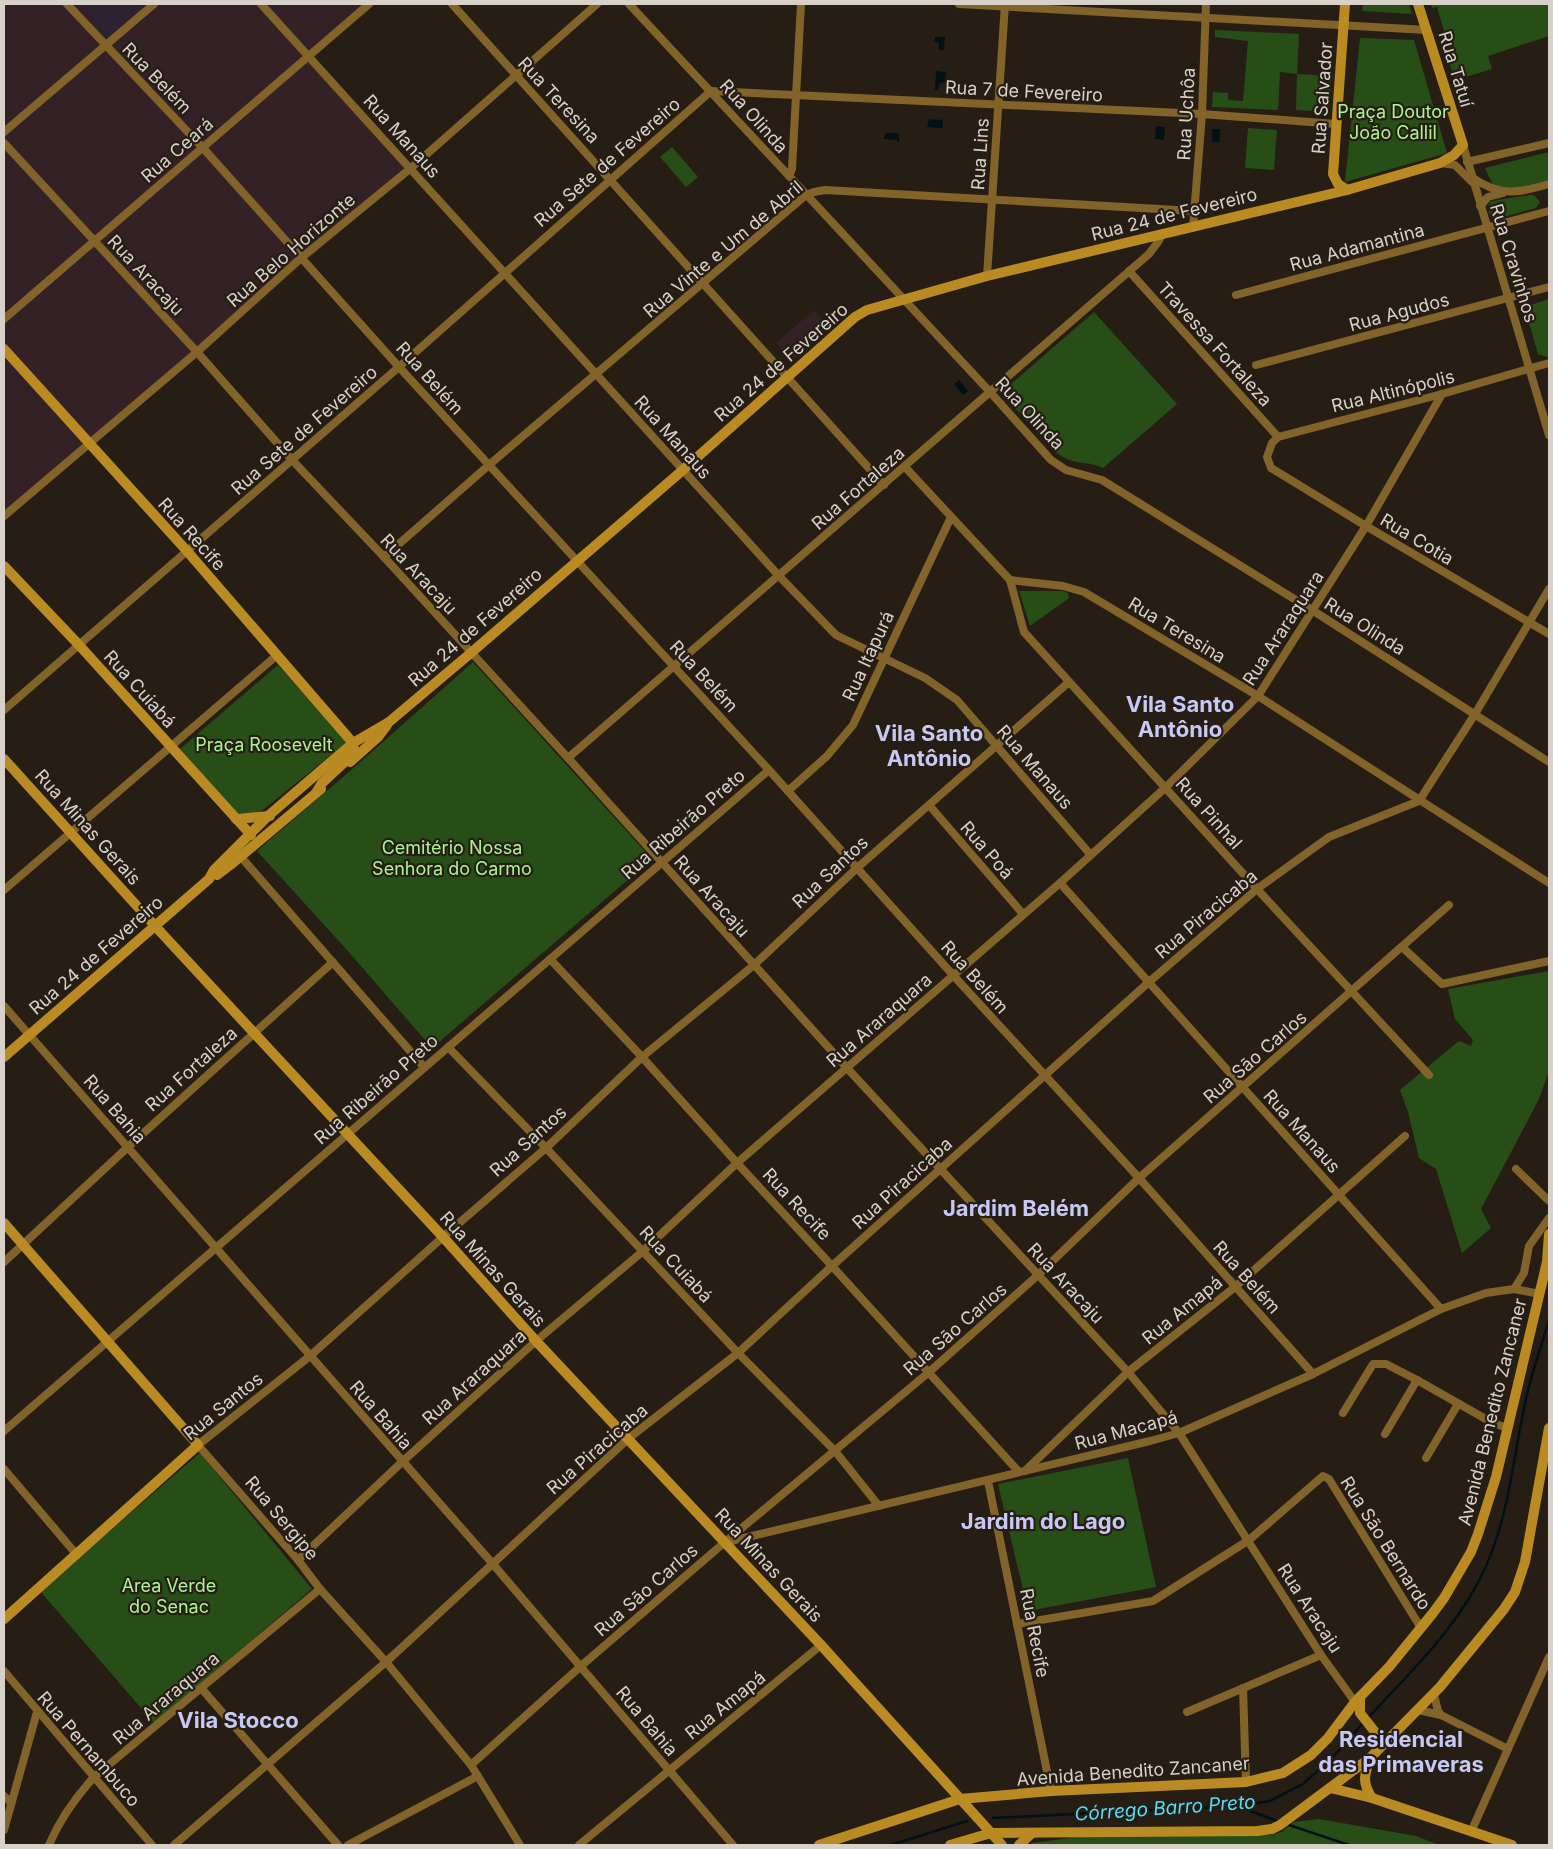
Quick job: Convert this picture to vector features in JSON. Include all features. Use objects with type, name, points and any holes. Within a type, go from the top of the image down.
[{"type":"main road","name":"Rua Salvador","points":[[1345,4],[1333,174],[1338,184],[1347,190]]},
{"type":"main road","name":"Rua Tatuí","points":[[1418,4],[1463,145]]},
{"type":"main road","name":"Rua 24 de Fevereiro","points":[[209,879],[214,870],[268,816],[353,743],[389,722],[472,652],[577,559],[683,470],[855,317],[867,310],[987,276],[1347,190],[1440,163],[1454,155],[1463,145]]},
{"type":"main road","points":[[1316,197],[1327,187],[1333,174]]},
{"type":"main road","name":"Rua Recife","points":[[4,349],[187,551],[353,743]]},
{"type":"main road","name":"Rua Cuiabá","points":[[4,566],[236,819],[247,838]]},
{"type":"main road","name":"Rua 24 de Fevereiro","points":[[4,1056],[209,879],[241,857],[316,793],[378,737],[389,722]]},
{"type":"main road","points":[[316,793],[322,783],[351,756],[354,750],[353,743]]},
{"type":"main road","name":"Rua Minas Gerais","points":[[4,759],[155,926],[443,1237],[536,1341],[821,1645],[1002,1845]]},
{"type":"main road","points":[[236,819],[289,815]]},
{"type":"main road","points":[[241,857],[240,851],[247,838]]},
{"type":"main road","name":"Rua Sergipe","points":[[4,1223],[198,1446]]},
{"type":"main road","name":"Avenida Benedito Zancaner","points":[[819,1845],[960,1799],[1050,1791],[1246,1782],[1270,1777],[1295,1766],[1311,1755],[1328,1738],[1357,1700],[1421,1628],[1444,1598],[1471,1552],[1496,1477],[1507,1428],[1544,1295],[1549,1234]]},
{"type":"main road","points":[[950,1845],[991,1833],[1264,1831],[1280,1825],[1373,1755],[1434,1695],[1492,1626],[1515,1592],[1525,1562],[1549,1428]]},
{"type":"main road","name":"Rua Santos","points":[[4,1619],[198,1446]]},
{"type":"main road","points":[[1357,1700],[1360,1714],[1375,1731],[1393,1735]]},
{"type":"main road","points":[[1346,1714],[1360,1714]]},
{"type":"main road","points":[[1372,1798],[1365,1788],[1364,1780],[1373,1755],[1375,1731]]},
{"type":"main road","points":[[1330,1788],[1372,1798],[1512,1845]]},
{"type":"main road","points":[[1019,1845],[1032,1833]]},
{"type":"street","name":"Rua Belém","points":[[67,4],[203,148],[399,367],[577,559],[1139,1178],[1314,1374]]},
{"type":"street","points":[[4,132],[154,4]]},
{"type":"street","name":"Rua Manaus","points":[[261,4],[778,576],[836,635],[883,660],[925,678],[957,700],[1090,854]]},
{"type":"street","name":"Rua Ceará","points":[[4,319],[369,4]]},
{"type":"street","name":"Rua Teresina","points":[[452,4],[884,485]]},
{"type":"street","name":"Rua Belo Horizonte","points":[[4,516],[197,352],[301,258],[410,168],[597,4]]},
{"type":"street","name":"Rua Olinda","points":[[629,4],[1051,460],[1066,470],[1102,480],[1312,610],[1549,762]]},
{"type":"street","points":[[789,176],[792,169],[801,4]]},
{"type":"street","points":[[959,4],[1005,5],[1427,30]]},
{"type":"street","name":"Rua Uchôa","points":[[1193,227],[1202,114],[1206,4]]},
{"type":"street","name":"Rua Lins","points":[[987,276],[1005,5]]},
{"type":"street","name":"Rua 7 de Fevereiro","points":[[711,91],[1202,114],[1336,124]]},
{"type":"street","name":"Rua Sete de Fevereiro","points":[[4,710],[399,367],[504,272],[711,91]]},
{"type":"street","name":"Rua Aracaju","points":[[4,143],[197,352],[292,460],[472,652],[847,1068],[1128,1372],[1179,1433],[1321,1655],[1357,1700]]},
{"type":"street","points":[[1467,162],[1549,144]]},
{"type":"street","name":"Rua Cravinhos","points":[[1463,145],[1549,436]]},
{"type":"street","name":"Rua Cravinhos","points":[[1440,163],[1455,165],[1474,182]]},
{"type":"street","points":[[1474,182],[1507,192]]},
{"type":"street","points":[[1480,206],[1488,197],[1549,184]]},
{"type":"street","name":"Rua Vinte e Um de Abril","points":[[384,557],[806,195],[825,190],[1194,211]]},
{"type":"street","name":"Rua Adamantina","points":[[1236,294],[1549,211]]},
{"type":"street","name":"Rua Fortaleza","points":[[568,758],[991,393],[1154,249],[1162,235]]},
{"type":"street","name":"Travessa Fortaleza","points":[[1129,271],[1278,436]]},
{"type":"street","name":"Rua Agudos","points":[[1256,365],[1549,287]]},
{"type":"street","name":"Rua Altinópolis","points":[[1278,436],[1442,394],[1549,363]]},
{"type":"street","name":"Rua Araraquara","points":[[298,1560],[402,1462],[536,1341],[642,1252],[737,1164],[1165,788],[1258,696],[1366,526],[1442,394]]},
{"type":"street","name":"Rua Cotia","points":[[1278,436],[1272,443],[1267,457],[1271,468],[1549,634]]},
{"type":"street","points":[[905,467],[1010,580]]},
{"type":"street","name":"Rua Itapurá","points":[[788,791],[827,756],[853,725],[951,517]]},
{"type":"street","name":"Rua Teresina","points":[[1010,580],[1063,586],[1084,592],[1258,696],[1549,883]]},
{"type":"street","name":"Rua Pinhal","points":[[1010,580],[1024,632],[1257,889],[1430,1075]]},
{"type":"street","points":[[1419,801],[1475,714],[1549,589]]},
{"type":"street","points":[[4,890],[276,656]]},
{"type":"street","name":"Rua Santos","points":[[198,1446],[310,1356],[546,1148],[642,1057],[754,965],[857,868],[1069,682]]},
{"type":"street","name":"Rua Ribeirão Preto","points":[[4,1431],[769,770]]},
{"type":"street","name":"Rua Piracicaba","points":[[174,1845],[386,1662],[628,1438],[738,1353],[832,1266],[1149,982],[1257,889],[1329,837],[1419,801]]},
{"type":"street","name":"Rua Poá","points":[[929,805],[1023,914]]},
{"type":"street","points":[[241,857],[424,1067]]},
{"type":"street","name":"Rua Manaus","points":[[1060,882],[1441,1310]]},
{"type":"street","name":"Rua São Carlos","points":[[471,1765],[580,1666],[928,1373],[1038,1275],[1139,1178],[1449,905]]},
{"type":"street","points":[[1402,947],[1442,984],[1549,961]]},
{"type":"street","name":"Rua Recife","points":[[550,959],[642,1057],[928,1373],[1022,1472]]},
{"type":"street","name":"Rua Fortaleza","points":[[4,1262],[254,1032],[333,962]]},
{"type":"street","name":"Rua Bahia","points":[[4,1006],[492,1563],[733,1845]]},
{"type":"street","name":"Rua Cuiabá","points":[[448,1047],[546,1148],[738,1353],[835,1451],[878,1506]]},
{"type":"street","name":"Rua Amapá","points":[[1022,1472],[1128,1372],[1235,1286],[1405,1136]]},
{"type":"street","points":[[1516,1169],[1549,1201]]},
{"type":"street","points":[[1514,1289],[1524,1273],[1529,1246],[1549,1218]]},
{"type":"street","name":"Rua Macapá","points":[[725,1542],[1179,1433],[1314,1374],[1441,1310],[1486,1293],[1514,1289],[1544,1295]]},
{"type":"street","points":[[1343,1413],[1372,1364],[1386,1364],[1490,1422],[1507,1428]]},
{"type":"street","points":[[1385,1434],[1417,1380]]},
{"type":"street","points":[[1426,1458],[1458,1404]]},
{"type":"street","name":"Rua Sergipe","points":[[198,1446],[298,1560],[320,1589],[386,1662],[471,1765],[520,1845]]},
{"type":"street","points":[[4,1469],[77,1555]]},
{"type":"street","name":"Rua São Bernardo","points":[[1249,1540],[1323,1476],[1329,1479],[1421,1628]]},
{"type":"street","name":"Rua Recife","points":[[988,1480],[1050,1791]]},
{"type":"street","points":[[1017,1624],[1154,1601],[1249,1540]]},
{"type":"street","name":"Rua Araraquara","points":[[49,1845],[55,1830],[75,1797],[94,1777],[320,1589]]},
{"type":"street","name":"Rua Amapá","points":[[579,1845],[821,1645]]},
{"type":"street","points":[[1187,1712],[1321,1655]]},
{"type":"street","points":[[1471,1832],[1549,1657]]},
{"type":"street","name":"Rua Pernambuco","points":[[4,1671],[152,1845]]},
{"type":"street","points":[[201,1688],[338,1845]]},
{"type":"street","points":[[1242,1688],[1246,1782]]},
{"type":"street","points":[[1434,1695],[1438,1711],[1441,1715]]},
{"type":"street","points":[[1418,1710],[1441,1715],[1508,1749]]},
{"type":"street","points":[[4,1830],[37,1712]]},
{"type":"street","points":[[348,1845],[478,1776]]},
{"type":"street","points":[[4,1796],[11,1803]]},
{"type":"shaded area","points":[[4,4],[377,4],[310,58],[411,171],[4,522]]},
{"type":"shaded area","points":[[76,4],[146,4],[107,38]]},
{"type":"shaded area","points":[[935,37],[945,37],[944,50],[939,50],[939,43],[934,42]]},
{"type":"shaded area","points":[[936,71],[946,72],[945,82],[939,84],[938,90],[935,90]]},
{"type":"shaded area","points":[[929,119],[943,120],[943,128],[927,127]]},
{"type":"shaded area","points":[[1156,126],[1165,127],[1164,140],[1155,139]]},
{"type":"shaded area","points":[[1212,129],[1220,129],[1219,142],[1212,142]]},
{"type":"shaded area","points":[[885,133],[898,133],[900,142],[884,139]]},
{"type":"shaded area","points":[[814,310],[830,328],[791,361],[776,343]]},
{"type":"shaded area","points":[[959,380],[968,391],[963,395],[954,384]]},
{"type":"green space","points":[[1363,4],[1409,4],[1412,14],[1362,11]]},
{"type":"green space","points":[[1431,4],[1549,4],[1549,36],[1488,56],[1492,69],[1455,80],[1445,50],[1449,48],[1437,7],[1432,8]]},
{"type":"green space","points":[[1215,30],[1299,34],[1297,74],[1280,72],[1278,110],[1212,107],[1213,92],[1228,93],[1228,100],[1243,101],[1248,41],[1215,37]]},
{"type":"green space","name":"Praça Doutor João Callil","points":[[1360,38],[1414,40],[1447,153],[1345,182]]},
{"type":"green space","points":[[1297,74],[1331,76],[1329,112],[1296,110]]},
{"type":"green space","points":[[1248,128],[1277,130],[1274,170],[1245,168]]},
{"type":"green space","points":[[672,147],[698,177],[686,187],[660,157]]},
{"type":"green space","points":[[1549,152],[1549,180],[1528,187],[1509,188],[1493,185],[1485,168]]},
{"type":"green space","points":[[1534,195],[1540,202],[1536,208],[1496,219],[1489,213],[1488,206],[1491,201]]},
{"type":"green space","points":[[1549,299],[1549,358],[1538,354],[1526,312],[1531,305]]},
{"type":"green space","points":[[1094,312],[1177,404],[1103,468],[1069,460],[1057,453],[1004,396],[1003,391]]},
{"type":"green space","points":[[1019,591],[1063,591],[1068,593],[1069,598],[1030,626]]},
{"type":"green space","name":"Cemitério Nossa Senhora do Carmo","points":[[473,662],[652,859],[432,1048],[347,950],[257,851]]},
{"type":"green space","name":"Praça Roosevelt","points":[[278,665],[347,742],[259,813],[235,813],[180,749]]},
{"type":"green space","points":[[1549,971],[1549,1071],[1539,1099],[1481,1209],[1491,1228],[1462,1253],[1436,1169],[1419,1158],[1408,1112],[1400,1090],[1459,1041],[1471,1046],[1473,1040],[1455,1019],[1448,989]]},
{"type":"green space","name":"Area Verde do Senac","points":[[200,1453],[312,1589],[154,1723],[40,1591]]},
{"type":"green space","points":[[1128,1458],[1156,1587],[1028,1611],[998,1484]]},
{"type":"green space","points":[[1319,1819],[1416,1836],[1439,1845],[1031,1845],[1032,1843],[1085,1836],[1270,1835],[1282,1832],[1294,1822]]},
{"type":"waterway","name":"Córrego Barro Preto","points":[[1368,1718],[1449,1628],[1475,1588],[1486,1566],[1500,1526],[1510,1486],[1527,1394],[1549,1320]]},
{"type":"waterway","name":"Córrego Barro Preto","points":[[993,1818],[1238,1806],[1270,1801],[1303,1784],[1333,1757],[1364,1722]]},
{"type":"waterway","points":[[1238,1806],[1277,1821]]},
{"type":"waterway","name":"Córrego Barro Preto","points":[[891,1845],[967,1821]]},
{"type":"waterway","points":[[1289,1825],[1349,1845]]},
{"type":"district","name":"Vila Santo Antônio","points":[[1180,716]]},
{"type":"district","name":"Vila Santo Antônio","points":[[929,746]]},
{"type":"district","name":"Jardim Belém","points":[[1016,1208]]},
{"type":"district","name":"Jardim do Lago","points":[[1043,1521]]},
{"type":"district","name":"Vila Stocco","points":[[238,1720]]},
{"type":"district","name":"Residencial das Primaveras","points":[[1401,1752]]}]
